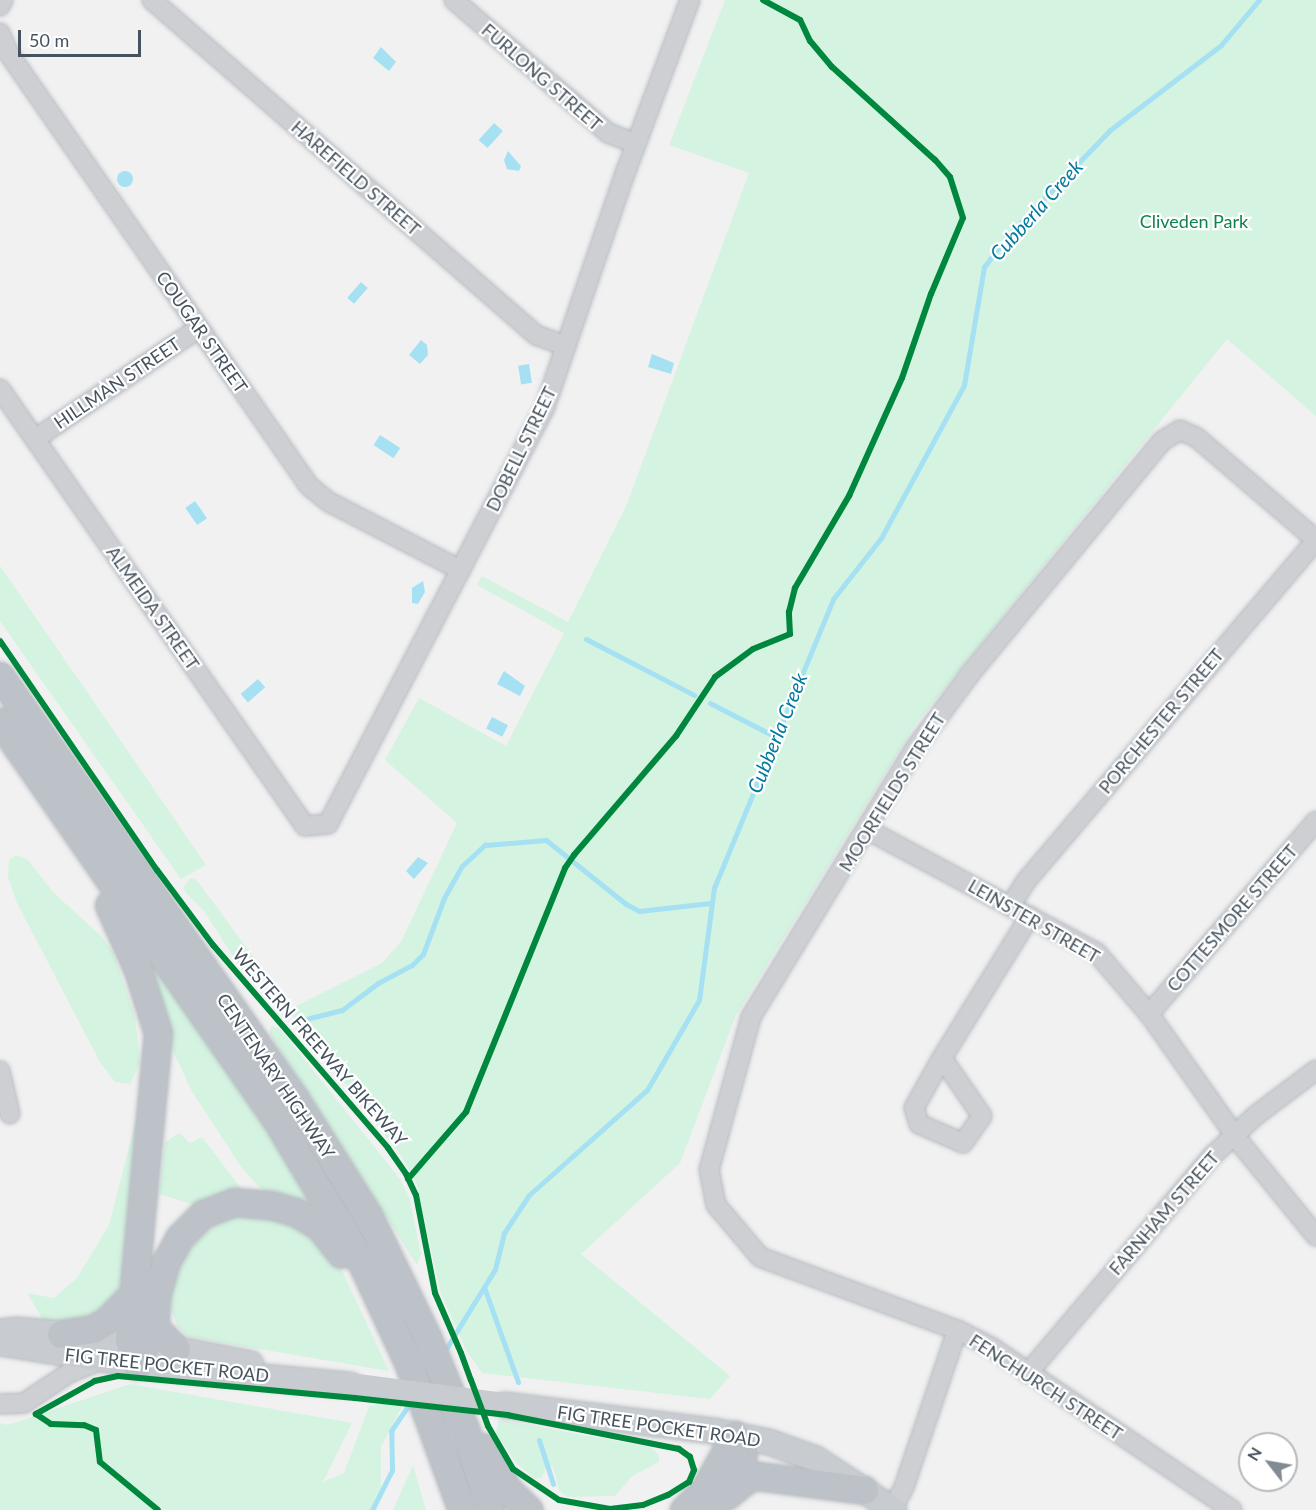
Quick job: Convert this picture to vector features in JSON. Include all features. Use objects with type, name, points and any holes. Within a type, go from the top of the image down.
[{"type":"highway","name":"CENTENARY HIGHWAY","points":[[0,676],[295,1099],[391,1257],[465,1429],[490,1510]]},
{"type":"highway","name":"CENTENARY HIGHWAY","points":[[0,722],[276,1119],[362,1263],[408,1362],[462,1510]]},
{"type":"highway","points":[[35,773],[117,918],[158,1033],[134,1293],[142,1344]]},
{"type":"highway","points":[[142,1344],[163,1272],[180,1237],[203,1214],[234,1202],[271,1205],[296,1212],[320,1227],[341,1254],[362,1263]]},
{"type":"highway","points":[[61,1334],[93,1329],[108,1320],[134,1293]]},
{"type":"highway","points":[[142,1344],[176,1349]]},
{"type":"highway","points":[[465,1429],[485,1451],[507,1489],[529,1510]]},
{"type":"highway","points":[[684,1510],[705,1489],[735,1435]]},
{"type":"highway","points":[[707,1510],[742,1462],[743,1449],[735,1435]]},
{"type":"highway","points":[[707,1510],[748,1478],[758,1476],[864,1490]]},
{"type":"main road","name":"FIG TREE POCKET ROAD","points":[[0,1332],[61,1334],[142,1344],[240,1376],[300,1378]]},
{"type":"main road","name":"FIG TREE POCKET ROAD","points":[[0,1343],[103,1359],[142,1344]]},
{"type":"main road","name":"FIG TREE POCKET ROAD","points":[[176,1349],[300,1378],[735,1435],[800,1451],[892,1509]]},
{"type":"street","points":[[0,6],[3,0]]},
{"type":"street","name":"HAREFIELD STREET","points":[[152,0],[536,335],[566,346]]},
{"type":"street","name":"FURLONG STREET","points":[[454,0],[608,133],[636,144]]},
{"type":"street","name":"DOBELL STREET","points":[[305,826],[328,825],[545,407],[636,144],[690,0]]},
{"type":"street","name":"COUGAR STREET","points":[[0,33],[9,54],[309,486],[328,502],[461,570]]},
{"type":"street","name":"HILLMAN STREET","points":[[35,439],[199,328]]},
{"type":"street","name":"ALMEIDA STREET","points":[[0,389],[305,826]]},
{"type":"street","name":"MOORFIELDS STREET","points":[[711,1188],[710,1170],[751,1017],[868,830],[916,747],[970,674],[1162,441],[1180,430],[1196,437],[1316,540]]},
{"type":"street","name":"PORCHESTER STREET","points":[[1011,905],[1026,881],[1316,540]]},
{"type":"street","name":"COTTESMORE STREET","points":[[1149,1014],[1316,821]]},
{"type":"street","name":"LEINSTER STREET","points":[[868,830],[1096,952],[1149,1014],[1234,1135],[1316,1236]]},
{"type":"street","points":[[942,1058],[1030,916]]},
{"type":"street","name":"FARNHAM STREET","points":[[1028,1373],[1234,1135],[1316,1070]]},
{"type":"street","points":[[0,1071],[10,1114]]},
{"type":"street","name":"FENCHURCH STREET","points":[[711,1188],[716,1205],[760,1257],[957,1329],[1028,1373],[1232,1510]]},
{"type":"street","points":[[892,1509],[904,1487],[957,1329]]},
{"type":"street","points":[[0,1404],[24,1403],[69,1373],[103,1359]]},
{"type":"green space","name":"Cliveden Park","points":[[725,0],[1316,0],[1316,416],[1227,339],[915,725],[736,1015],[680,1163],[581,1254],[730,1376],[710,1399],[482,1373],[466,1350],[440,1291],[417,1185],[402,1157],[288,1010],[382,963],[401,942],[457,823],[385,760],[419,698],[506,746],[564,633],[477,585],[482,576],[568,622],[627,504],[749,173],[669,145]]},
{"type":"green space","points":[[0,566],[206,865],[181,879],[0,621]]},
{"type":"green space","points":[[16,855],[27,859],[54,893],[102,937],[113,952],[135,1016],[140,1063],[130,1084],[115,1082],[100,1062],[17,903],[8,877],[9,860]]},
{"type":"green space","points":[[190,878],[196,879],[254,958],[259,969],[258,983],[254,984],[238,964],[204,911],[185,892],[184,886]]},
{"type":"green space","points":[[152,963],[271,1129],[322,1215],[263,1191],[242,1168],[191,1090],[166,1035],[146,968]]},
{"type":"green space","points":[[272,1026],[281,1030],[400,1179],[410,1200],[421,1255],[417,1265],[273,1040],[269,1032]]},
{"type":"green space","points":[[145,1117],[128,1279],[98,1321],[45,1323],[27,1293],[54,1298],[77,1278],[109,1225],[135,1124]]},
{"type":"green space","points":[[179,1133],[190,1143],[202,1137],[243,1191],[198,1206],[159,1194],[165,1142]]},
{"type":"green space","points":[[249,1211],[294,1221],[337,1260],[389,1371],[189,1337],[178,1327],[172,1312],[171,1289],[190,1249],[218,1222]]},
{"type":"green space","points":[[130,1384],[352,1423],[323,1482],[344,1473],[369,1406],[385,1403],[402,1407],[381,1447],[381,1490],[374,1510],[0,1510],[0,1423],[8,1425]]},
{"type":"green space","points":[[499,1420],[650,1447],[659,1455],[659,1462],[632,1476],[615,1496],[567,1497],[559,1490],[553,1466],[546,1467],[542,1477],[535,1479],[517,1464],[496,1433]]},
{"type":"green space","points":[[413,1465],[426,1510],[393,1510]]},
{"type":"water","points":[[381,47],[396,62],[389,71],[373,58]]},
{"type":"water","points":[[494,123],[503,131],[488,148],[479,140]]},
{"type":"water","points":[[508,151],[521,166],[519,171],[507,169],[504,160]]},
{"type":"water","points":[[125,171],[133,179],[125,187],[117,179]]},
{"type":"water","points":[[361,282],[368,288],[354,304],[347,298]]},
{"type":"water","points":[[421,340],[427,345],[428,355],[420,364],[409,355]]},
{"type":"water","points":[[652,354],[674,363],[671,374],[648,367]]},
{"type":"water","points":[[529,364],[532,383],[521,384],[518,366]]},
{"type":"water","points":[[380,435],[400,448],[394,458],[373,445]]},
{"type":"water","points":[[195,501],[207,518],[197,525],[185,508]]},
{"type":"water","points":[[423,581],[425,592],[418,604],[412,603],[412,588]]},
{"type":"water","points":[[504,671],[525,686],[520,696],[497,684]]},
{"type":"water","points":[[258,679],[265,687],[248,702],[241,694]]},
{"type":"water","points":[[492,717],[508,725],[502,737],[486,729]]},
{"type":"water","points":[[418,857],[428,863],[414,879],[406,871]]},
{"type":"waterway","name":"Cubberla Creek","points":[[444,1352],[495,1269],[504,1233],[529,1195],[647,1090],[699,1000],[714,888],[833,599],[881,538],[964,385],[984,267],[1006,238],[1110,130],[1221,45],[1259,0]]},
{"type":"waterway","points":[[586,639],[694,695]]},
{"type":"waterway","points":[[710,703],[774,736]]},
{"type":"waterway","points":[[306,1019],[342,1010],[378,983],[412,965],[423,954],[444,898],[461,867],[485,845],[546,840],[626,904],[639,911],[711,903]]},
{"type":"waterway","points":[[484,1287],[518,1382]]},
{"type":"waterway","name":"Cubberla Creek","points":[[372,1510],[392,1470],[391,1431],[412,1400]]},
{"type":"waterway","points":[[539,1440],[553,1484]]},
{"type":"cycle path","points":[[408,1179],[466,1112],[565,868],[574,855],[676,736],[715,677],[753,649],[790,634],[789,612],[795,588],[849,496],[902,378],[931,294],[963,218],[950,177],[935,160],[832,67],[810,41],[800,20],[763,0]]},
{"type":"cycle path","name":"WESTERN FREEWAY BIKEWAY","points":[[0,641],[157,870],[213,945],[388,1148],[406,1174],[416,1195],[435,1293],[461,1353],[471,1380],[488,1426],[513,1469],[559,1500],[610,1509],[643,1505],[668,1495],[689,1482],[694,1470],[690,1457],[679,1449],[508,1415],[355,1398],[118,1376],[95,1381],[36,1414],[51,1424],[84,1425],[96,1430],[100,1462],[158,1510]]}]
